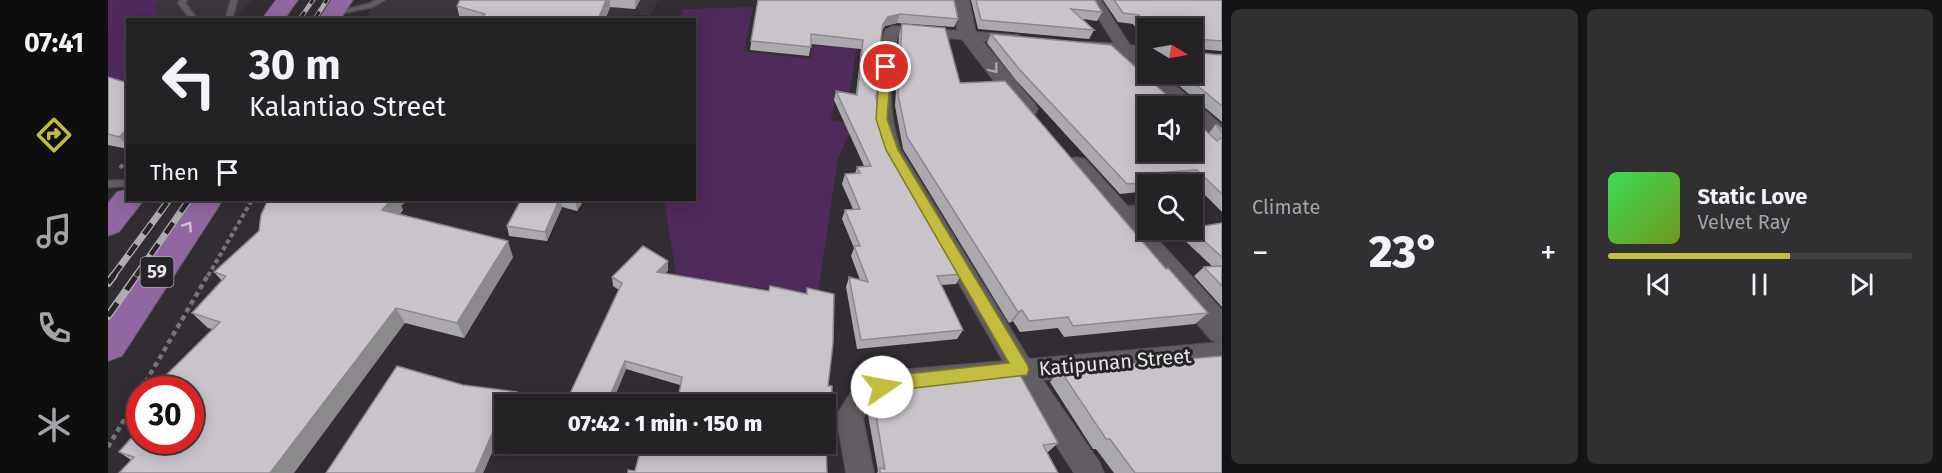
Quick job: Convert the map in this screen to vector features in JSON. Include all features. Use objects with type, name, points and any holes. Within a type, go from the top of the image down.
[{"type":"main road","points":[[274,18],[287,0]]},
{"type":"main road","points":[[108,224],[127,201]]},
{"type":"main road","name":"59","points":[[108,344],[206,201]]},
{"type":"street","points":[[960,0],[967,34],[1051,135],[1222,331]]},
{"type":"street","points":[[1094,0],[1125,49],[1137,59]]},
{"type":"street","points":[[1035,41],[892,30],[883,84],[882,119],[892,150],[1021,369],[1090,473]]},
{"type":"street","points":[[1069,44],[1137,50]]},
{"type":"street","points":[[1165,84],[1179,96]]},
{"type":"street","points":[[1203,117],[1222,134]]},
{"type":"street","name":"Katipunan Street","points":[[860,473],[849,416],[866,392],[898,382],[1021,369],[1222,353]]},
{"type":"lane","points":[[184,0],[181,3],[193,18]]},
{"type":"lane","points":[[229,18],[234,0]]},
{"type":"lane","points":[[335,11],[370,6],[382,0]]},
{"type":"lane","points":[[108,184],[126,183]]},
{"type":"lane","points":[[1118,212],[1137,209]]},
{"type":"path","points":[[149,376],[251,201]]},
{"type":"path","points":[[108,447],[126,416]]},
{"type":"shaded area","points":[[108,0],[161,0],[155,5],[158,18],[126,18],[126,82],[122,87],[108,83]]},
{"type":"shaded area","points":[[161,0],[252,0],[236,18],[158,18],[155,5]]},
{"type":"shaded area","points":[[377,0],[658,0],[651,15],[633,15],[632,18],[366,18]]},
{"type":"shaded area","points":[[753,7],[744,51],[811,59],[812,45],[830,47],[830,37],[857,48],[848,102],[835,100],[831,120],[854,124],[838,158],[818,293],[677,280],[664,201],[696,201],[696,18],[680,18],[684,9]]},
{"type":"building","points":[[460,0],[606,0],[599,18],[480,18],[485,14],[457,6]]},
{"type":"building","points":[[758,0],[954,0],[958,19],[900,14],[888,17],[883,24],[876,97],[884,142],[962,274],[937,276],[963,330],[861,340],[849,277],[868,282],[854,246],[860,246],[845,210],[860,209],[845,174],[860,173],[857,167],[871,166],[836,91],[857,95],[863,40],[811,34],[811,47],[751,41]]},
{"type":"building","points":[[976,0],[1095,0],[1102,12],[1071,9],[1094,30],[981,20]]},
{"type":"building","points":[[1114,0],[1222,0],[1222,41],[1203,39],[1203,18],[1142,18],[1139,15],[1123,13]]},
{"type":"building","points":[[902,24],[945,28],[960,83],[1005,81],[1137,235],[1137,240],[1141,240],[1208,313],[1073,326],[1068,317],[1029,321],[1022,310],[1018,312],[907,137],[898,95]]},
{"type":"building","points":[[991,34],[1111,45],[1137,68],[1137,84],[1154,84],[1168,96],[1137,96],[1137,162],[1203,162],[1203,128],[1217,141],[1222,137],[1222,194],[1197,170],[1137,174],[1137,184],[1127,184],[1019,69]]},
{"type":"building","points":[[1203,53],[1222,55],[1222,106],[1195,84],[1203,84]]},
{"type":"building","points":[[108,77],[126,82],[126,130],[119,137],[108,134]]},
{"type":"building","points":[[268,201],[390,201],[382,210],[508,241],[457,323],[396,308],[270,473],[119,473],[134,457],[119,452],[126,444],[126,454],[204,454],[204,376],[165,376],[220,322],[192,313],[226,276],[214,272],[259,231],[261,215]]},
{"type":"building","points":[[520,201],[559,201],[545,232],[507,226]]},
{"type":"building","points":[[1222,223],[1222,257],[1203,240],[1203,226]]},
{"type":"building","points":[[643,246],[668,261],[657,272],[769,291],[770,286],[807,294],[807,288],[834,294],[833,343],[828,386],[832,386],[832,394],[679,394],[682,377],[625,361],[611,394],[570,394],[622,283],[612,277]]},
{"type":"building","points":[[1222,266],[1222,286],[1204,267]]},
{"type":"building","points":[[1222,356],[1222,473],[1135,473],[1110,439],[1106,439],[1060,370]]},
{"type":"building","points":[[397,366],[463,385],[517,392],[516,394],[494,394],[494,429],[475,473],[326,473]]},
{"type":"building","points":[[1020,375],[1058,443],[1043,445],[1058,473],[880,473],[880,468],[885,469],[874,404],[881,392],[905,386]]},
{"type":"building","points":[[639,454],[826,454],[827,473],[628,473],[628,470],[635,471]]},
{"type":"railway","points":[[300,18],[313,0]]},
{"type":"railway","points":[[315,18],[327,0]]},
{"type":"railway","points":[[113,276],[168,201]]},
{"type":"railway","points":[[136,276],[188,201]]},
{"type":"railway","points":[[108,283],[114,275]]},
{"type":"railway","points":[[108,316],[137,275]]},
{"type":"route","points":[[882,387],[898,382],[1021,369],[892,150],[882,119],[886,67]]}]
